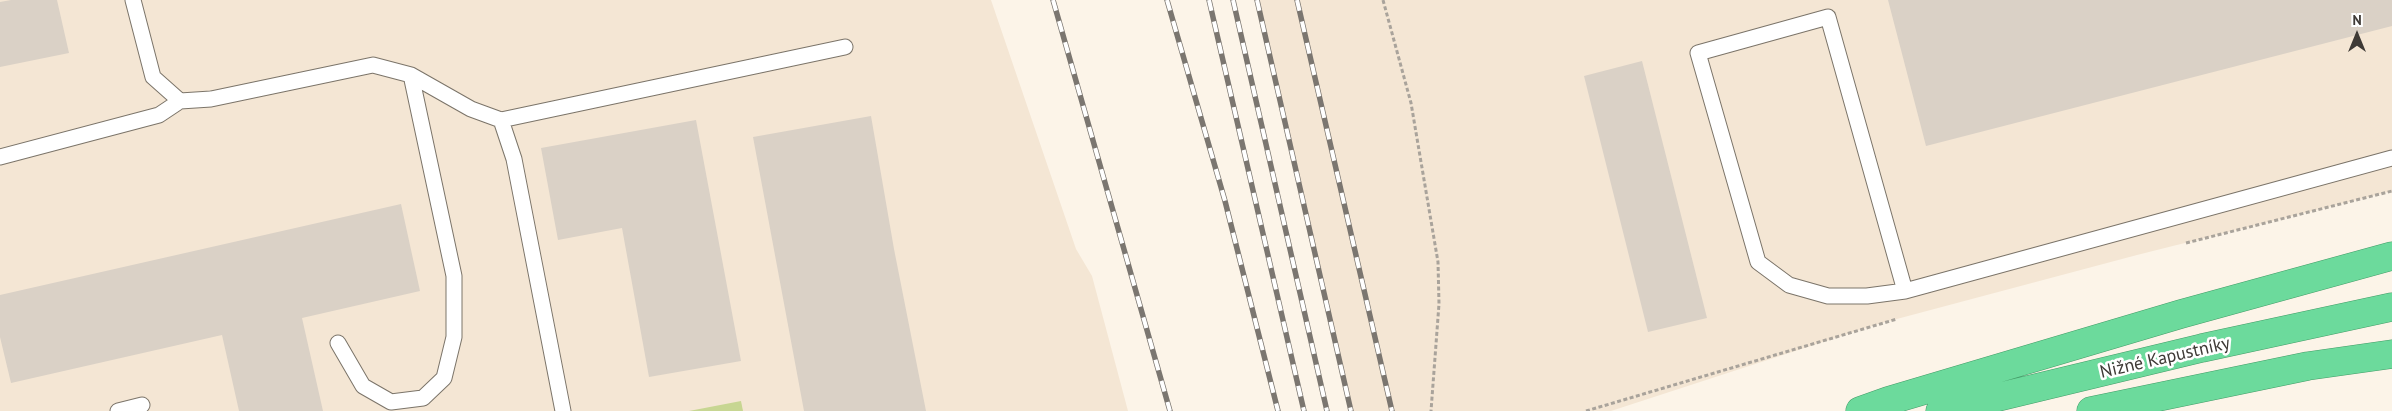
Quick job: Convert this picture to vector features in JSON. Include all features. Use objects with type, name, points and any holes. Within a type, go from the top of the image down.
[{"type":"highway","points":[[1860,411],[2181,314],[2392,256]]},
{"type":"highway","name":"Nižné Kapustníky","points":[[1940,411],[2202,348],[2392,307]]},
{"type":"highway","name":"Nižné Kapustníky","points":[[2091,411],[2136,400],[2308,366],[2392,354]]},
{"type":"lane","points":[[133,0],[153,77],[180,100]]},
{"type":"lane","points":[[1905,291],[1828,17],[1698,53],[1758,262],[1789,284],[1828,296],[1867,296],[1905,291],[2392,158]]},
{"type":"lane","points":[[0,157],[159,115],[180,100],[212,100],[373,65],[411,75],[472,109],[501,120],[845,47]]},
{"type":"lane","points":[[338,343],[363,386],[390,402],[423,398],[444,378],[454,337],[454,276],[411,75]]},
{"type":"lane","points":[[501,120],[514,159],[563,411]]},
{"type":"lane","points":[[118,411],[142,405]]},
{"type":"path","points":[[1383,0],[1411,103],[1438,262],[1439,304],[1431,411]]},
{"type":"path","points":[[2184,243],[2392,191]]},
{"type":"path","points":[[1586,411],[1907,316]]},
{"type":"shaded area","points":[[0,0],[991,0],[1076,249],[1092,276],[1128,411],[0,411]]},
{"type":"shaded area","points":[[1257,0],[2392,0],[2392,191],[2137,255],[1878,324],[1611,411],[1351,411]]},
{"type":"green space","points":[[741,401],[743,411],[689,411]]},
{"type":"building","points":[[11,0],[57,0],[69,53],[0,67],[0,2]]},
{"type":"building","points":[[1888,0],[2392,0],[2392,26],[1926,146]]},
{"type":"building","points":[[1642,61],[1707,318],[1648,332],[1584,76]]},
{"type":"building","points":[[871,116],[894,249],[926,411],[804,411],[753,137]]},
{"type":"building","points":[[696,120],[741,361],[649,377],[622,228],[558,240],[541,148]]},
{"type":"building","points":[[401,204],[420,291],[302,318],[323,411],[239,411],[222,335],[11,383],[0,337],[0,295]]},
{"type":"railway","points":[[1053,0],[1170,411]]},
{"type":"railway","points":[[1167,0],[1225,201],[1278,411]]},
{"type":"railway","points":[[1209,0],[1304,411]]},
{"type":"railway","points":[[1233,0],[1327,411]]},
{"type":"railway","points":[[1257,0],[1351,411]]},
{"type":"railway","points":[[1297,0],[1392,411]]}]
